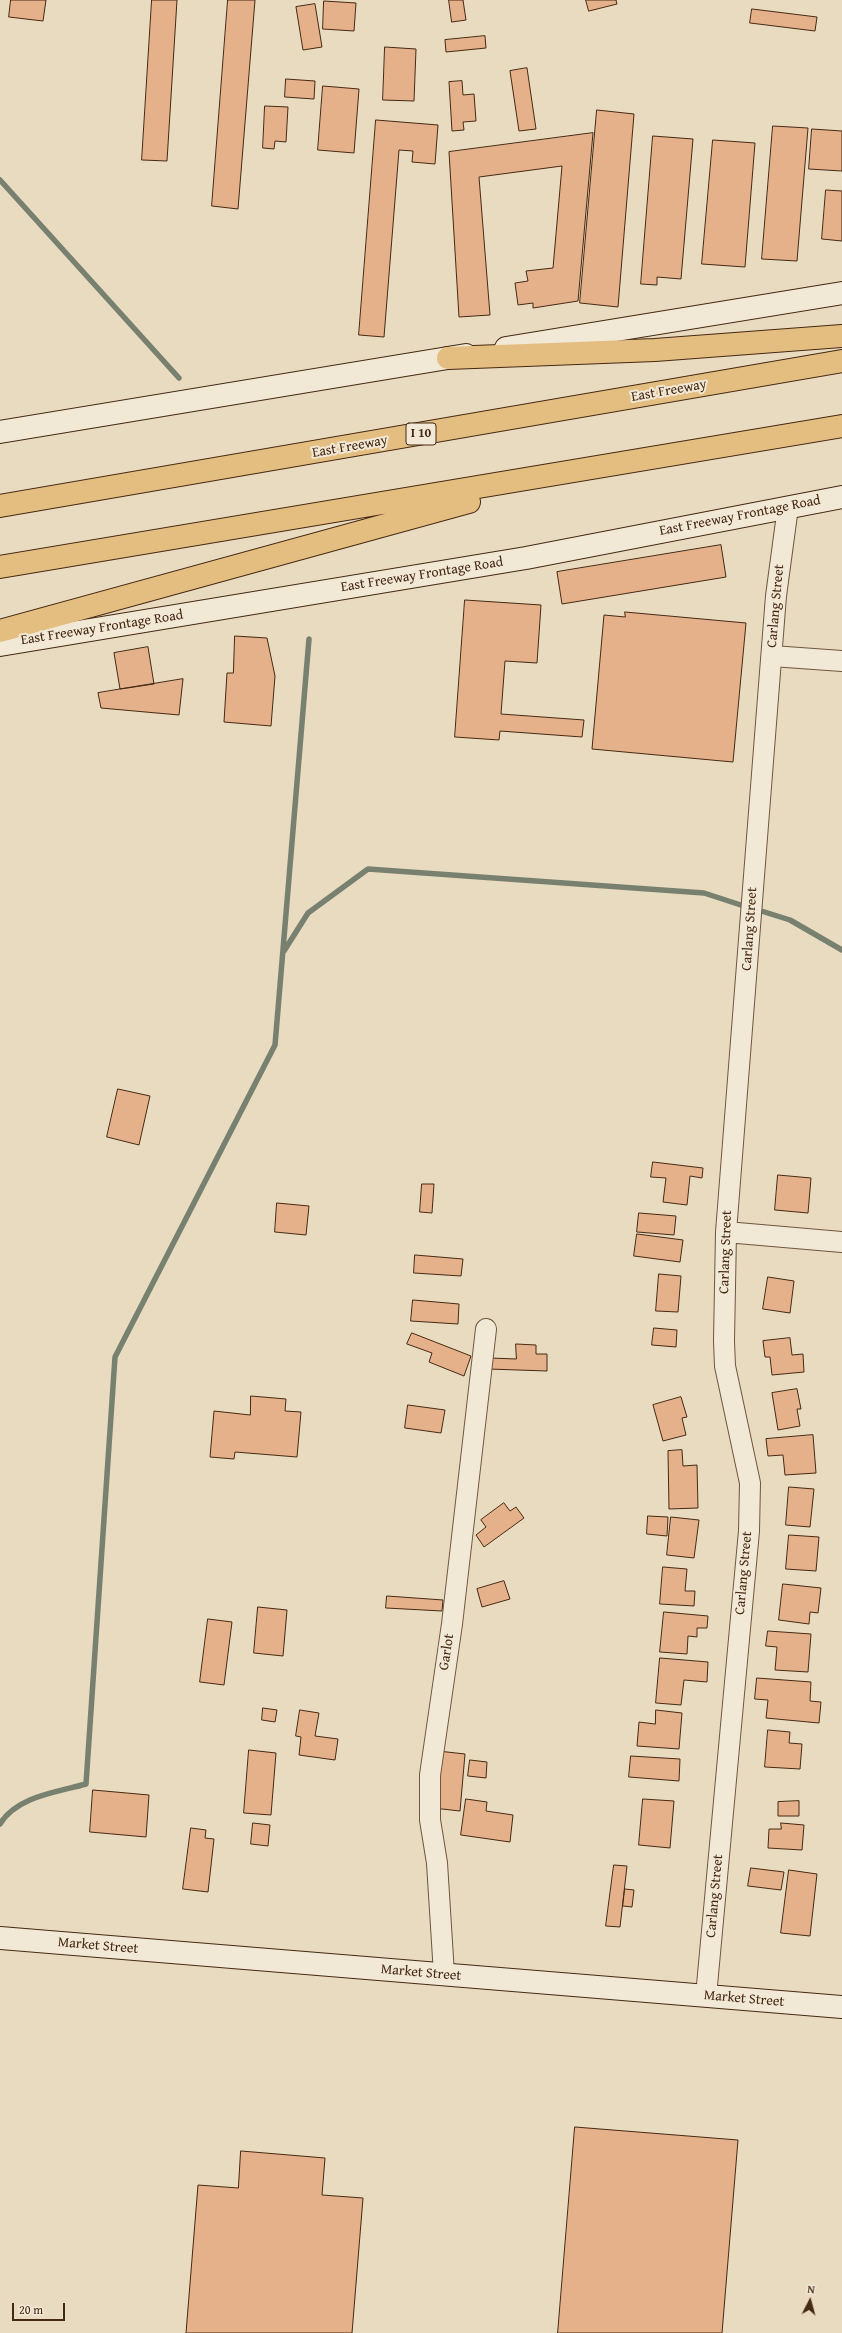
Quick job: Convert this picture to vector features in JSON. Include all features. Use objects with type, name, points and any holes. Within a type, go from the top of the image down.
[{"type":"highway","points":[[448,358],[655,350],[842,336]]},
{"type":"highway","name":"East Freeway","points":[[0,506],[842,361]]},
{"type":"highway","points":[[0,567],[842,426]]},
{"type":"highway","points":[[0,631],[592,469]]},
{"type":"main road","points":[[0,432],[842,293]]},
{"type":"main road","name":"East Freeway Frontage Road","points":[[0,645],[526,558],[788,506],[842,498]]},
{"type":"main road","name":"Market Street","points":[[0,1938],[842,2007]]},
{"type":"street","name":"Carlang Street","points":[[706,1996],[748,1531],[750,1491],[742,1439],[726,1366],[724,1341],[726,1232],[776,596],[788,506]]},
{"type":"street","points":[[772,656],[842,662]]},
{"type":"street","points":[[726,1232],[842,1242]]},
{"type":"street","name":"Garlot","points":[[444,1974],[437,1863],[430,1820],[430,1775],[452,1624],[486,1329]]},
{"type":"building","points":[[11,0],[46,0],[43,21],[9,17]]},
{"type":"building","points":[[152,0],[177,0],[167,161],[142,160]]},
{"type":"building","points":[[228,0],[255,0],[238,209],[212,206]]},
{"type":"building","points":[[449,0],[463,0],[466,20],[452,22]]},
{"type":"building","points":[[586,0],[616,0],[617,4],[589,11]]},
{"type":"building","points":[[324,1],[356,3],[354,31],[323,29]]},
{"type":"building","points":[[315,4],[322,47],[303,50],[296,7]]},
{"type":"building","points":[[752,9],[817,17],[815,31],[750,23]]},
{"type":"building","points":[[485,36],[486,48],[446,52],[445,40]]},
{"type":"building","points":[[385,47],[416,49],[414,101],[383,100]]},
{"type":"building","points":[[527,68],[536,129],[519,131],[510,71]]},
{"type":"building","points":[[286,79],[315,81],[314,99],[285,97]]},
{"type":"building","points":[[462,81],[463,95],[474,94],[476,121],[463,122],[464,130],[452,131],[449,82]]},
{"type":"building","points":[[323,86],[359,89],[354,153],[318,150]]},
{"type":"building","points":[[265,106],[288,107],[286,142],[275,141],[274,149],[263,148]]},
{"type":"building","points":[[597,110],[634,114],[618,307],[580,303]]},
{"type":"building","points":[[376,120],[438,125],[435,164],[412,162],[413,151],[399,150],[384,337],[359,335]]},
{"type":"building","points":[[773,126],[808,128],[797,261],[762,259]]},
{"type":"building","points":[[812,129],[842,131],[842,171],[809,169]]},
{"type":"building","points":[[593,133],[578,301],[533,308],[533,303],[518,305],[515,283],[528,281],[526,271],[553,268],[562,166],[479,177],[490,315],[459,317],[449,152]]},
{"type":"building","points":[[653,136],[693,139],[681,279],[657,277],[657,285],[641,284]]},
{"type":"building","points":[[713,140],[755,143],[745,267],[702,264]]},
{"type":"building","points":[[826,190],[842,191],[842,241],[822,239]]},
{"type":"building","points":[[721,545],[726,577],[562,604],[557,572]]},
{"type":"building","points":[[465,600],[541,605],[537,663],[505,661],[501,714],[584,720],[582,737],[500,731],[499,740],[455,737]]},
{"type":"building","points":[[625,612],[746,623],[733,762],[592,749],[604,615],[625,617]]},
{"type":"building","points":[[235,636],[267,638],[275,676],[271,726],[224,722],[227,673],[233,673]]},
{"type":"building","points":[[148,647],[154,684],[120,689],[114,653]]},
{"type":"building","points":[[183,679],[179,715],[101,708],[98,693]]},
{"type":"building","points":[[118,1089],[150,1096],[139,1145],[107,1137]]},
{"type":"building","points":[[653,1162],[703,1168],[702,1178],[690,1176],[687,1205],[663,1202],[666,1178],[651,1177]]},
{"type":"building","points":[[778,1175],[811,1178],[808,1213],[775,1210]]},
{"type":"building","points":[[422,1184],[434,1184],[432,1213],[420,1212]]},
{"type":"building","points":[[277,1203],[309,1206],[306,1235],[275,1232]]},
{"type":"building","points":[[639,1213],[676,1216],[674,1235],[637,1232]]},
{"type":"building","points":[[637,1234],[683,1240],[680,1262],[634,1256]]},
{"type":"building","points":[[415,1255],[463,1259],[461,1276],[414,1273]]},
{"type":"building","points":[[659,1274],[681,1276],[678,1312],[656,1311]]},
{"type":"building","points":[[768,1277],[794,1281],[790,1313],[763,1309]]},
{"type":"building","points":[[413,1300],[459,1304],[458,1324],[411,1321]]},
{"type":"building","points":[[654,1328],[677,1330],[676,1347],[652,1345]]},
{"type":"building","points":[[412,1333],[471,1356],[464,1376],[429,1362],[432,1353],[407,1344]]},
{"type":"building","points":[[790,1338],[792,1355],[803,1354],[804,1372],[772,1375],[770,1357],[765,1357],[763,1341]]},
{"type":"building","points":[[516,1344],[536,1345],[536,1354],[547,1354],[547,1371],[489,1369],[490,1358],[516,1359]]},
{"type":"building","points":[[797,1389],[801,1409],[797,1409],[800,1426],[778,1430],[772,1393]]},
{"type":"building","points":[[251,1396],[286,1399],[285,1411],[301,1412],[297,1457],[235,1452],[234,1459],[210,1457],[214,1411],[250,1415]]},
{"type":"building","points":[[681,1397],[687,1417],[682,1418],[686,1435],[663,1441],[653,1405]]},
{"type":"building","points":[[408,1405],[445,1410],[441,1433],[405,1428]]},
{"type":"building","points":[[813,1435],[816,1473],[785,1475],[783,1455],[768,1456],[766,1439]]},
{"type":"building","points":[[682,1450],[683,1466],[697,1465],[698,1508],[669,1509],[668,1451]]},
{"type":"building","points":[[789,1487],[814,1489],[810,1527],[786,1525]]},
{"type":"building","points":[[504,1503],[510,1511],[516,1507],[524,1518],[484,1547],[476,1535],[486,1527],[481,1520]]},
{"type":"building","points":[[648,1516],[668,1517],[667,1536],[647,1534]]},
{"type":"building","points":[[671,1517],[699,1520],[694,1558],[667,1555]]},
{"type":"building","points":[[789,1535],[819,1537],[816,1571],[786,1569]]},
{"type":"building","points":[[663,1567],[687,1569],[685,1591],[695,1591],[694,1606],[660,1604]]},
{"type":"building","points":[[504,1581],[510,1599],[482,1607],[477,1589]]},
{"type":"building","points":[[783,1584],[821,1588],[818,1613],[810,1612],[809,1624],[779,1620]]},
{"type":"building","points":[[387,1596],[443,1600],[442,1611],[386,1608]]},
{"type":"building","points":[[258,1607],[287,1610],[283,1656],[254,1653]]},
{"type":"building","points":[[664,1612],[708,1616],[707,1628],[697,1628],[697,1637],[688,1636],[687,1654],[660,1652]]},
{"type":"building","points":[[208,1619],[232,1622],[224,1685],[200,1682]]},
{"type":"building","points":[[768,1631],[811,1634],[808,1672],[775,1670],[777,1647],[766,1646]]},
{"type":"building","points":[[660,1658],[708,1662],[707,1682],[684,1680],[681,1705],[656,1703]]},
{"type":"building","points":[[757,1678],[811,1682],[810,1701],[821,1702],[819,1723],[766,1718],[768,1700],[755,1699]]},
{"type":"building","points":[[263,1708],[277,1710],[275,1722],[262,1720]]},
{"type":"building","points":[[300,1710],[319,1713],[315,1736],[338,1739],[335,1760],[299,1755],[301,1737],[296,1736]]},
{"type":"building","points":[[656,1710],[682,1713],[679,1749],[637,1746],[639,1722],[655,1724]]},
{"type":"building","points":[[768,1730],[790,1732],[789,1743],[802,1744],[800,1769],[765,1767]]},
{"type":"building","points":[[249,1750],[276,1753],[271,1815],[244,1813]]},
{"type":"building","points":[[438,1751],[465,1754],[460,1811],[433,1808]]},
{"type":"building","points":[[631,1756],[680,1759],[679,1781],[629,1777]]},
{"type":"building","points":[[470,1760],[487,1762],[486,1778],[468,1776]]},
{"type":"building","points":[[93,1790],[149,1795],[146,1837],[90,1832]]},
{"type":"building","points":[[466,1799],[487,1802],[486,1811],[513,1815],[510,1842],[461,1835]]},
{"type":"building","points":[[643,1799],[674,1801],[670,1848],[639,1845]]},
{"type":"building","points":[[799,1801],[799,1816],[778,1816],[778,1802]]},
{"type":"building","points":[[253,1823],[270,1825],[268,1846],[251,1844]]},
{"type":"building","points":[[781,1823],[804,1825],[802,1850],[768,1848],[769,1829],[781,1829]]},
{"type":"building","points":[[191,1828],[206,1830],[205,1838],[214,1839],[208,1892],[183,1889]]},
{"type":"building","points":[[614,1865],[627,1866],[620,1927],[606,1926]]},
{"type":"building","points":[[751,1868],[784,1872],[781,1890],[748,1886]]},
{"type":"building","points":[[789,1870],[817,1874],[810,1936],[781,1933]]},
{"type":"building","points":[[625,1889],[634,1890],[632,1907],[623,1906]]},
{"type":"building","points":[[575,2127],[738,2140],[722,2333],[558,2333]]},
{"type":"building","points":[[241,2151],[325,2158],[322,2195],[363,2198],[352,2333],[186,2333],[198,2185],[238,2188]]},
{"type":"waterway","points":[[0,180],[179,378]]},
{"type":"waterway","points":[[0,1824],[7,1815],[27,1801],[39,1796],[86,1784],[115,1357],[275,1045],[309,639]]},
{"type":"waterway","points":[[284,951],[308,913],[368,869],[704,893],[747,907]]},
{"type":"waterway","points":[[755,909],[790,920],[842,950]]}]
